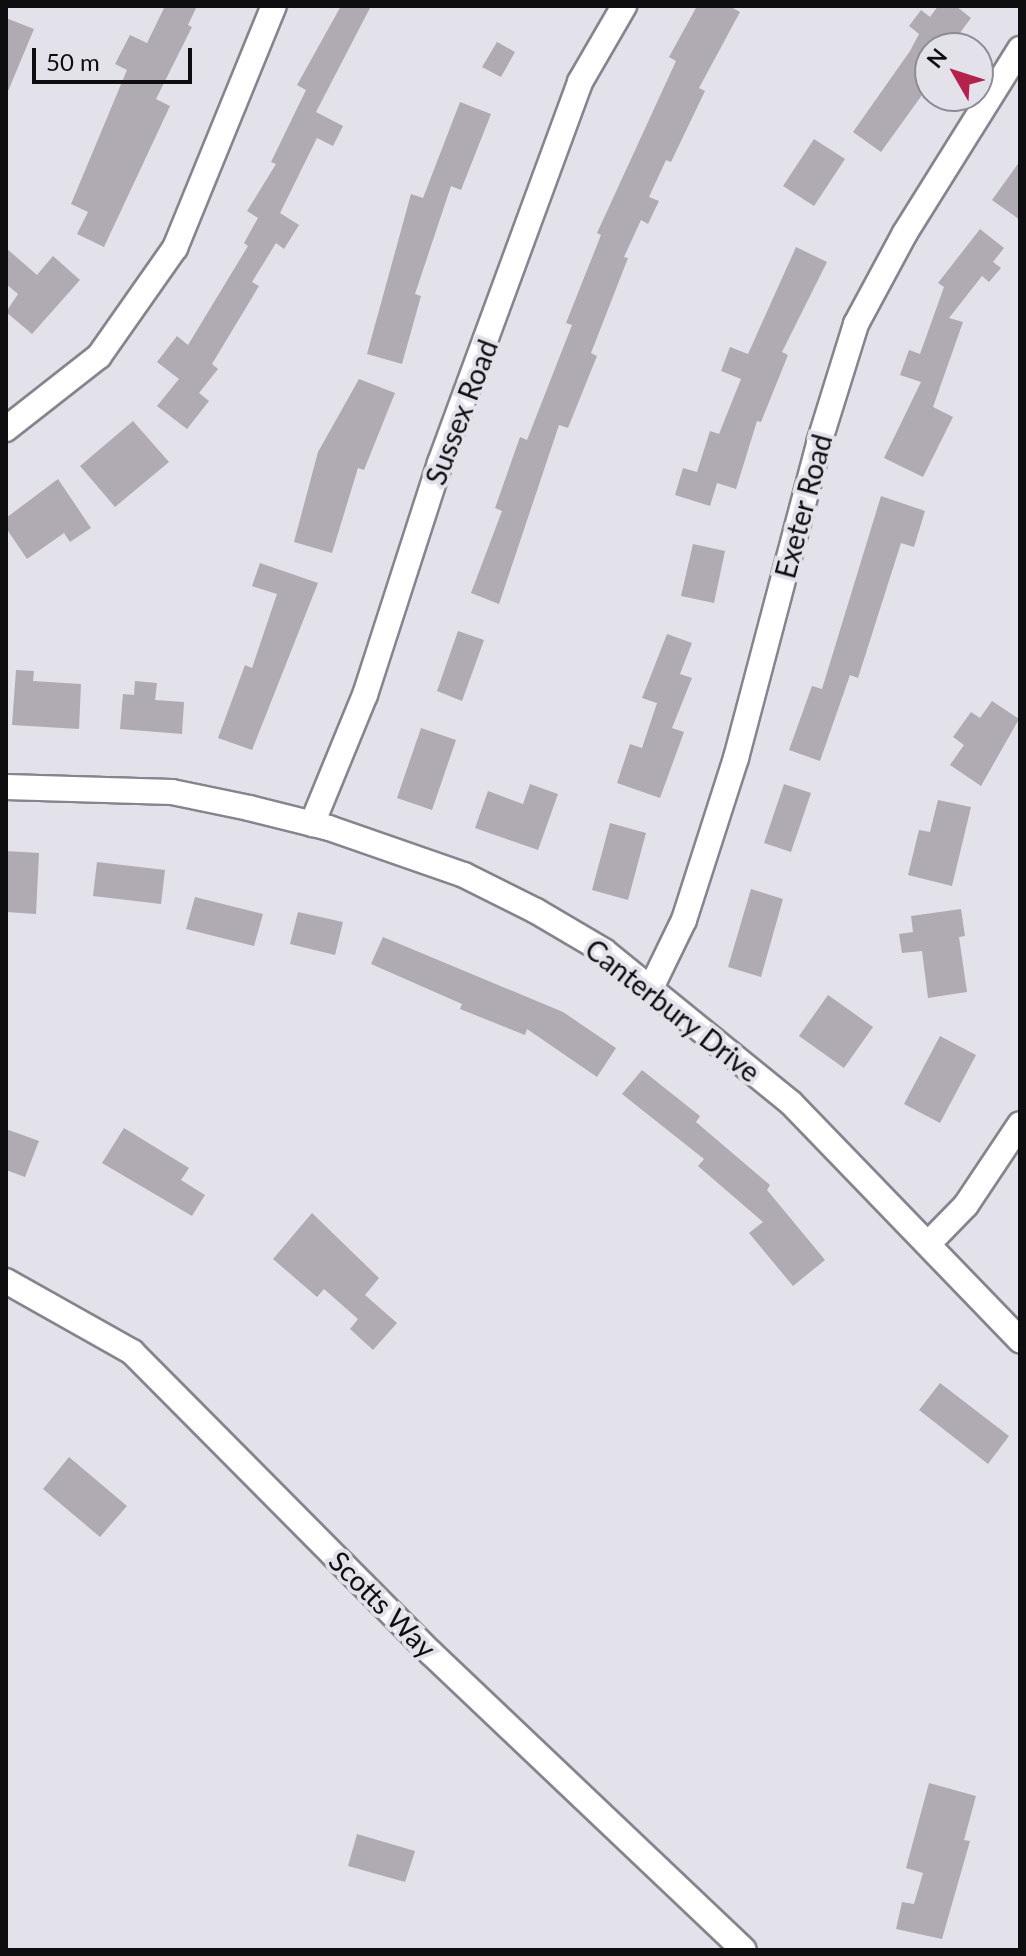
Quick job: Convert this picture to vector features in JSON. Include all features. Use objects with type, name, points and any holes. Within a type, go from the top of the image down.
[{"type":"street","points":[[6,429],[99,356],[175,248],[274,6]]},
{"type":"street","name":"Sussex Road","points":[[312,824],[365,695],[440,463],[580,82],[624,6]]},
{"type":"street","name":"Exeter Road","points":[[650,990],[684,920],[736,758],[819,443],[856,324],[905,233],[1020,49]]},
{"type":"street","name":"Canterbury Drive","points":[[6,787],[172,792],[312,824],[476,881],[604,951],[791,1103],[928,1244],[987,1311],[1020,1340]]},
{"type":"street","points":[[928,1244],[966,1205],[1020,1124]]},
{"type":"street","name":"Scotts Way","points":[[6,1281],[132,1352],[431,1653],[744,1950]]},
{"type":"building","points":[[165,6],[197,6],[188,25],[192,27],[156,99],[170,106],[104,247],[77,234],[88,212],[71,204],[127,70],[115,64],[130,35],[147,43]]},
{"type":"building","points":[[341,6],[371,6],[316,112],[343,126],[333,146],[317,138],[280,213],[299,225],[284,249],[276,243],[252,282],[259,286],[212,364],[218,369],[199,393],[209,401],[187,429],[157,406],[179,379],[157,362],[177,336],[188,345],[248,246],[244,243],[258,218],[247,211],[276,164],[271,162],[306,90],[297,85]]},
{"type":"building","points":[[697,6],[729,6],[740,12],[699,88],[705,91],[671,162],[666,160],[649,197],[659,201],[648,224],[641,220],[624,257],[628,258],[591,353],[597,356],[568,428],[559,425],[499,604],[471,593],[502,511],[495,508],[520,437],[527,440],[572,325],[566,323],[601,235],[597,233],[676,61],[669,57]]},
{"type":"building","points":[[938,6],[956,6],[971,18],[961,32],[916,32],[909,26],[921,10],[930,17]]},
{"type":"building","points":[[6,18],[34,29],[6,96]]},
{"type":"building","points":[[497,42],[515,52],[501,77],[482,67]]},
{"type":"building","points":[[914,43],[914,106],[881,152],[853,132]]},
{"type":"building","points":[[460,102],[491,114],[461,190],[451,186],[415,294],[421,296],[402,364],[367,354],[411,194],[423,198]]},
{"type":"building","points":[[814,139],[845,159],[814,206],[783,186]]},
{"type":"building","points":[[1020,161],[1020,220],[992,200]]},
{"type":"building","points":[[980,229],[1004,248],[993,262],[1001,268],[989,282],[982,276],[949,318],[963,322],[933,407],[953,417],[923,477],[884,458],[921,382],[900,375],[909,350],[920,354],[944,287],[938,283]]},
{"type":"building","points":[[796,247],[827,262],[782,352],[788,355],[761,422],[757,421],[736,489],[717,483],[710,506],[675,495],[683,468],[697,472],[710,431],[719,434],[741,379],[721,371],[730,347],[748,354]]},
{"type":"building","points":[[6,248],[37,275],[53,256],[80,280],[32,334],[6,312],[18,294],[6,284]]},
{"type":"building","points":[[359,379],[395,393],[364,470],[358,468],[332,553],[294,542],[318,452]]},
{"type":"building","points":[[133,421],[169,462],[115,507],[80,466]]},
{"type":"building","points":[[58,479],[91,528],[70,542],[64,533],[27,559],[6,528],[6,518]]},
{"type":"building","points":[[881,496],[925,511],[914,547],[901,543],[858,678],[850,675],[820,761],[789,750],[812,686],[822,689]]},
{"type":"building","points":[[693,544],[725,551],[714,603],[681,596]]},
{"type":"building","points":[[260,563],[318,583],[252,750],[218,738],[245,665],[252,668],[277,594],[252,586]]},
{"type":"building","points":[[458,631],[484,640],[462,701],[437,691]]},
{"type":"building","points":[[667,634],[692,643],[680,674],[692,678],[672,728],[684,732],[660,798],[617,783],[630,744],[642,748],[657,703],[642,698]]},
{"type":"building","points":[[16,670],[34,671],[33,681],[81,684],[79,729],[12,725]]},
{"type":"building","points":[[135,681],[157,683],[155,700],[184,702],[182,734],[120,729],[123,694],[134,695]]},
{"type":"building","points":[[992,701],[1019,719],[981,786],[950,765],[964,745],[953,737],[971,712],[980,718]]},
{"type":"building","points":[[421,728],[456,740],[432,810],[397,798]]},
{"type":"building","points":[[530,784],[558,794],[538,850],[475,828],[488,791],[523,804]]},
{"type":"building","points":[[784,784],[811,793],[791,852],[764,843]]},
{"type":"building","points":[[938,800],[971,807],[952,886],[908,875],[919,830],[930,832]]},
{"type":"building","points":[[610,823],[646,833],[628,900],[592,890]]},
{"type":"building","points":[[6,851],[39,853],[36,914],[6,912]]},
{"type":"building","points":[[97,862],[165,870],[161,904],[93,896]]},
{"type":"building","points":[[751,889],[783,899],[761,977],[728,967]]},
{"type":"building","points":[[195,897],[263,914],[254,946],[186,929]]},
{"type":"building","points":[[961,909],[965,936],[959,937],[967,992],[928,998],[922,951],[902,953],[899,934],[913,932],[911,916]]},
{"type":"building","points":[[298,912],[343,922],[335,955],[290,944]]},
{"type":"building","points":[[383,937],[563,1012],[616,1048],[597,1077],[527,1029],[525,1035],[460,1009],[462,1004],[371,964]]},
{"type":"building","points":[[828,995],[873,1027],[844,1068],[799,1036]]},
{"type":"building","points":[[940,1036],[976,1055],[940,1123],[904,1104]]},
{"type":"building","points":[[642,1070],[700,1116],[696,1122],[770,1185],[767,1190],[825,1260],[793,1286],[749,1233],[763,1222],[698,1166],[704,1159],[622,1094]]},
{"type":"building","points":[[124,1128],[189,1168],[181,1180],[205,1195],[192,1216],[102,1163]]},
{"type":"building","points":[[6,1129],[39,1141],[25,1177],[6,1170]]},
{"type":"building","points":[[312,1213],[379,1278],[365,1295],[397,1323],[373,1350],[350,1329],[358,1319],[324,1289],[317,1297],[273,1259]]},
{"type":"building","points":[[940,1383],[1009,1436],[988,1464],[919,1410]]},
{"type":"building","points":[[69,1457],[127,1506],[100,1537],[43,1489]]},
{"type":"building","points":[[929,1783],[976,1796],[964,1840],[970,1841],[942,1939],[896,1929],[902,1902],[914,1904],[923,1873],[906,1868]]},
{"type":"building","points":[[357,1834],[415,1851],[405,1882],[348,1866]]}]
